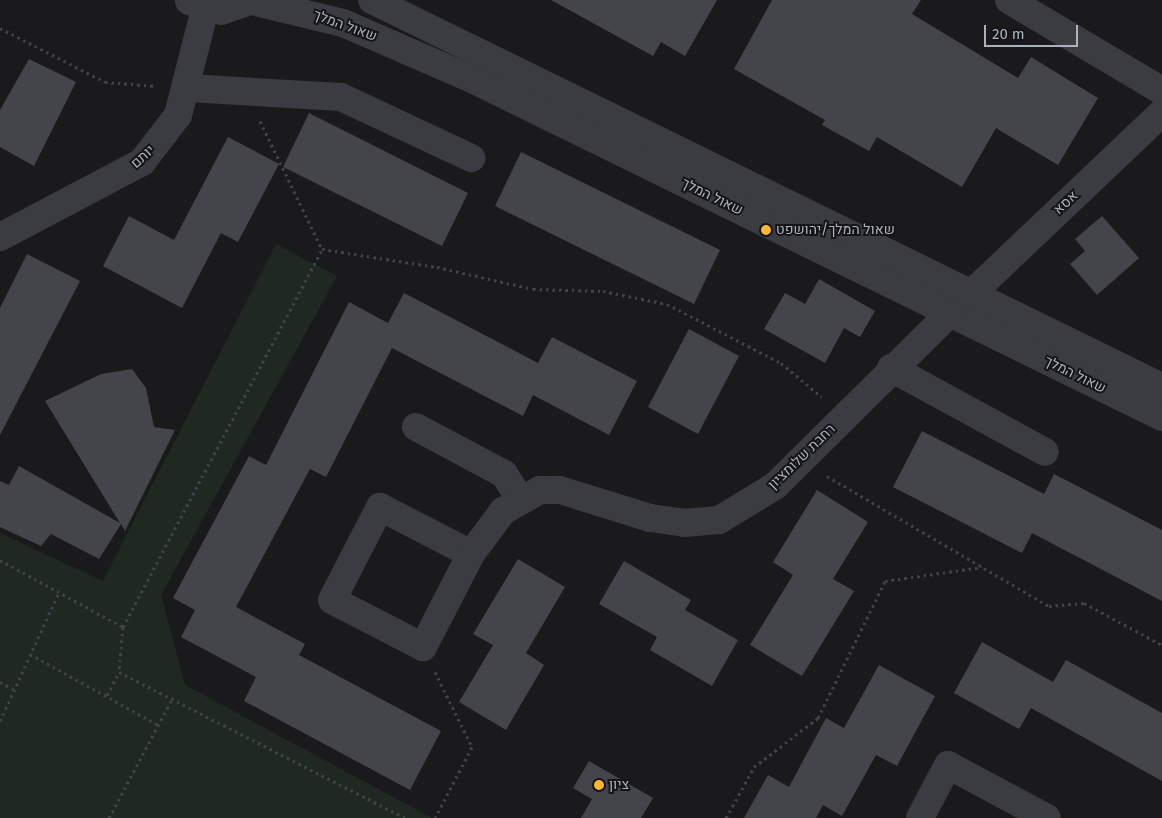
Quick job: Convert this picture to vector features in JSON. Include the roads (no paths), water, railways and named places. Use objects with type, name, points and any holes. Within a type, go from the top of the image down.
[{"type":"street","name":"שאול המלך","points":[[252,0],[343,23],[465,76],[1162,417]]},
{"type":"street","points":[[197,5],[237,8],[252,0]]},
{"type":"street","name":"שאול המלך","points":[[372,0],[1162,387]]},
{"type":"street","points":[[1009,0],[1162,91]]},
{"type":"street","name":"יותם","points":[[0,237],[142,162],[168,133],[188,88],[197,5]]},
{"type":"street","points":[[188,88],[341,97],[471,158]]},
{"type":"street","name":"אסא","points":[[971,294],[1162,113]]},
{"type":"street","name":"רחבת שלומציון","points":[[471,554],[380,507],[332,600],[423,647],[471,554],[503,511],[520,499],[540,490],[560,490],[650,518],[684,524],[719,520],[775,486],[891,368],[950,313]]},
{"type":"street","points":[[891,368],[1046,452]]},
{"type":"street","points":[[416,426],[504,474],[520,499]]},
{"type":"street","points":[[920,818],[948,764],[1048,818]]},
{"type":"place","name":"שאול המלך/יהושפט","points":[[766,230]]},
{"type":"place","name":"ציון","points":[[599,785]]}]
